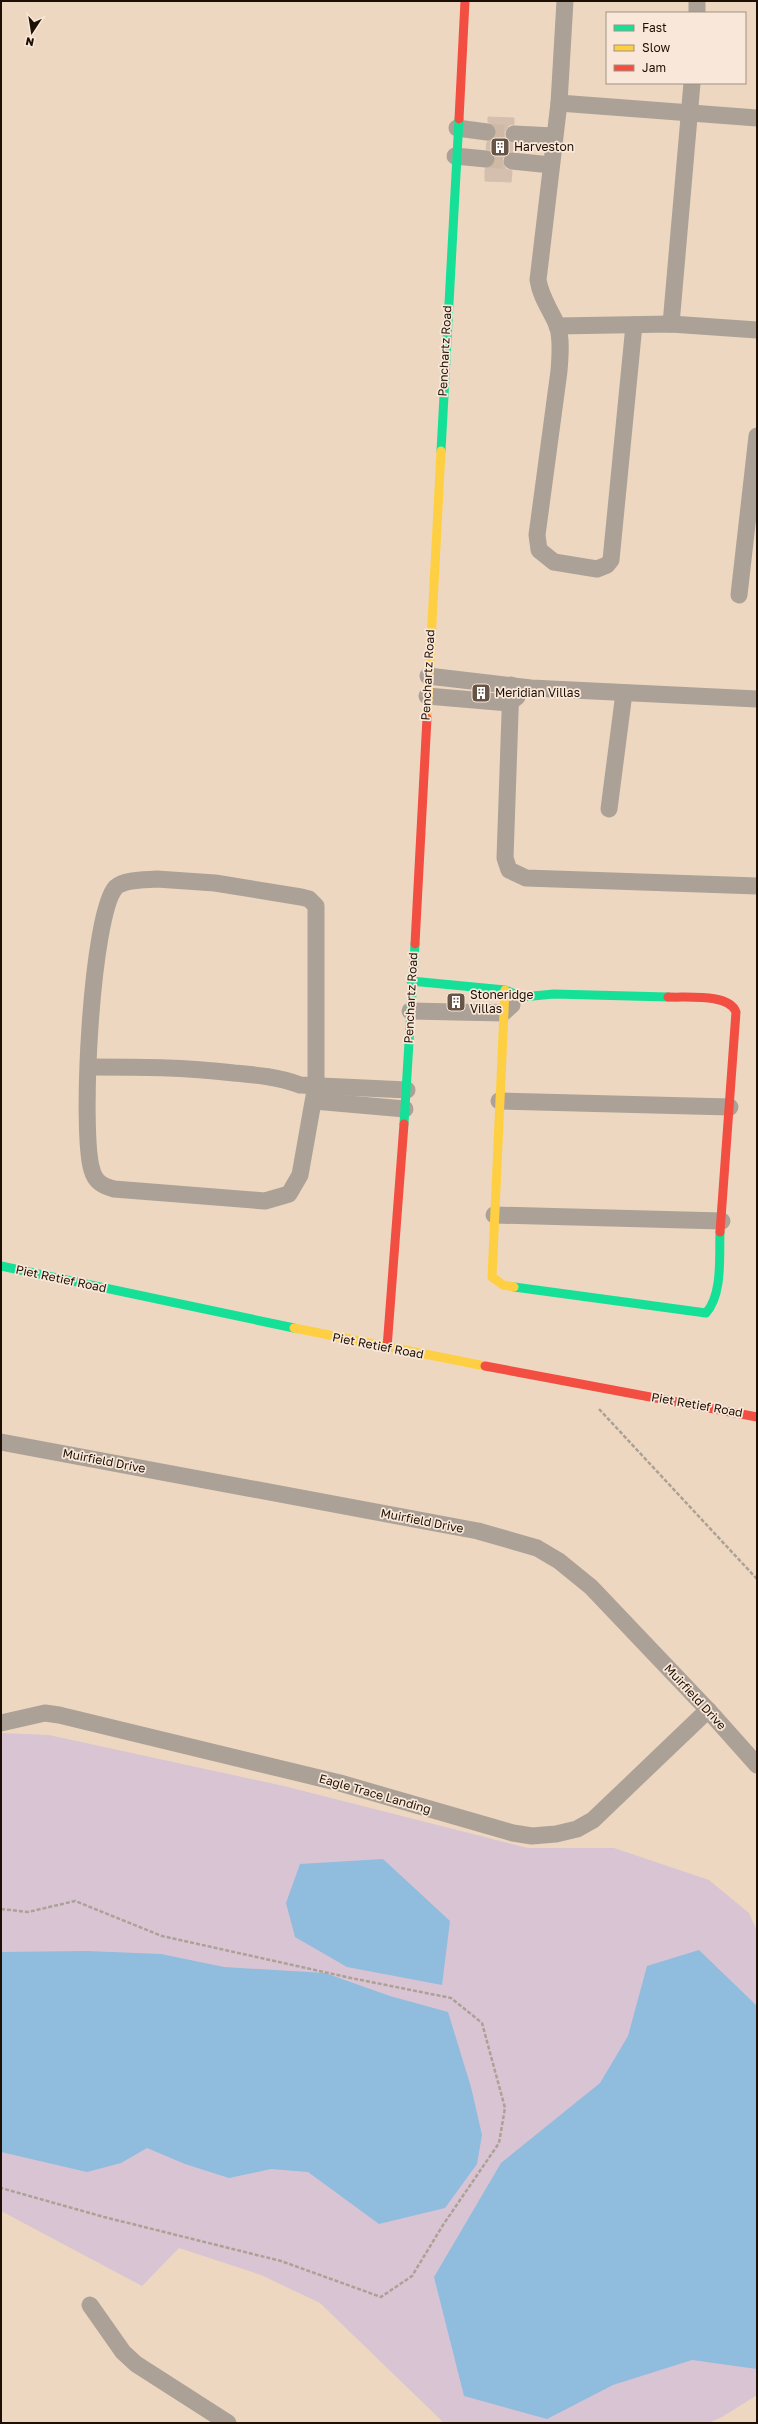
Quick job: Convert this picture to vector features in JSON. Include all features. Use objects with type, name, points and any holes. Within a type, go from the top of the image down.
[{"type":"street","name":"Penchartz Road","points":[[387,1348],[407,1090],[411,981],[455,156],[465,1]]},
{"type":"street","points":[[565,1],[559,103],[538,280],[540,295],[557,326],[560,346],[559,371],[537,542],[544,556],[554,562],[597,569],[607,565],[612,554],[634,325]]},
{"type":"street","points":[[697,12],[698,1]]},
{"type":"street","points":[[671,324],[692,84]]},
{"type":"street","points":[[559,103],[757,118]]},
{"type":"street","points":[[457,128],[487,132]]},
{"type":"street","points":[[514,134],[554,136]]},
{"type":"street","points":[[455,156],[486,159]]},
{"type":"street","points":[[512,161],[551,165]]},
{"type":"street","points":[[557,326],[671,324],[757,330]]},
{"type":"street","points":[[739,596],[757,436]]},
{"type":"street","points":[[428,676],[531,688],[757,698]]},
{"type":"street","points":[[511,685],[509,703],[505,858],[509,870],[526,878],[757,886]]},
{"type":"street","points":[[427,696],[509,703],[531,688]]},
{"type":"street","points":[[609,809],[624,693]]},
{"type":"street","points":[[157,879],[183,880],[301,897],[309,899],[316,906],[310,1090],[300,1175],[289,1194],[265,1201],[114,1189],[97,1181],[92,1170],[89,1145],[89,1067],[93,980],[97,952],[111,895],[116,887],[123,883],[157,879]]},
{"type":"street","points":[[411,981],[505,990],[522,998],[569,994],[725,1001],[735,1008],[737,1016],[722,1221],[715,1298],[711,1310],[706,1313],[699,1313],[499,1283],[492,1277],[505,990]]},
{"type":"street","points":[[410,1011],[503,1013],[522,998]]},
{"type":"street","points":[[89,1067],[181,1067],[270,1077],[310,1090],[405,1109]]},
{"type":"street","points":[[310,1090],[407,1090]]},
{"type":"street","points":[[499,1101],[730,1107]]},
{"type":"street","points":[[494,1215],[722,1221]]},
{"type":"street","name":"Piet Retief Road","points":[[1,1266],[387,1348],[757,1417]]},
{"type":"street","name":"Muirfield Drive","points":[[1,1442],[478,1531],[525,1544],[559,1561],[591,1587],[708,1710],[757,1765]]},
{"type":"street","name":"Eagle Trace Landing","points":[[1,1723],[45,1713],[59,1714],[340,1783],[495,1828],[532,1836],[556,1834],[577,1829],[593,1820],[708,1710]]},
{"type":"street","points":[[90,2305],[123,2352],[136,2364],[228,2423]]},
{"type":"path","points":[[597,1406],[757,1579]]},
{"type":"path","points":[[1,1909],[28,1912],[75,1901],[162,1936],[351,1978],[451,1998],[482,2023],[505,2108],[499,2143],[412,2276],[381,2297],[281,2261],[104,2217],[1,2188]]},
{"type":"shaded area","points":[[1,1733],[49,1735],[284,1786],[528,1848],[614,1848],[709,1880],[749,1913],[757,1931],[757,2395],[722,2417],[708,2423],[444,2423],[320,2303],[261,2275],[179,2248],[142,2286],[1,2211]]},
{"type":"water","points":[[383,1859],[450,1921],[442,1985],[347,1967],[295,1937],[286,1903],[300,1864]]},
{"type":"water","points":[[699,1950],[757,2006],[757,2369],[692,2360],[613,2385],[547,2419],[464,2396],[434,2277],[501,2163],[600,2083],[628,2036],[647,1966]]},
{"type":"water","points":[[87,1951],[161,1954],[224,1967],[325,1973],[390,1996],[448,2012],[471,2087],[482,2135],[477,2164],[445,2208],[379,2224],[308,2172],[271,2169],[229,2178],[185,2164],[147,2148],[121,2163],[87,2172],[1,2152],[1,1952]]},
{"type":"building","name":"Harveston","points":[[488,117],[514,118],[514,124],[509,125],[504,133],[505,139],[513,144],[513,151],[504,155],[502,160],[506,169],[512,171],[511,182],[485,181],[485,169],[494,165],[496,160],[492,151],[486,149],[487,142],[495,138],[497,133],[493,124],[488,122]]},
{"type":"tunnel","points":[[487,132],[514,134]]},
{"type":"tunnel","points":[[486,159],[512,161]]},
{"type":"traffic: fast","points":[[441,451],[459,119]]},
{"type":"traffic: fast","points":[[404,1124],[415,944]]},
{"type":"traffic: fast","points":[[411,981],[505,990],[522,997],[554,994],[668,997]]},
{"type":"traffic: fast","points":[[514,1287],[706,1313],[715,1296],[718,1285],[720,1232]]},
{"type":"traffic: fast","points":[[1,1266],[294,1328]]},
{"type":"traffic: slow","points":[[427,718],[441,451]]},
{"type":"traffic: slow","points":[[505,990],[492,1277],[503,1285],[514,1287]]},
{"type":"traffic: slow","points":[[294,1328],[485,1366]]},
{"type":"traffic: jam","points":[[459,119],[465,1]]},
{"type":"traffic: jam","points":[[415,944],[427,718]]},
{"type":"traffic: jam","points":[[668,997],[716,999],[732,1006],[736,1012],[720,1232]]},
{"type":"traffic: jam","points":[[387,1348],[404,1124]]},
{"type":"traffic: jam","points":[[485,1366],[757,1417]]},
{"type":"place","name":"Harveston","points":[[500,147]]},
{"type":"place","name":"Meridian Villas","points":[[481,693]]},
{"type":"place","name":"Stoneridge Villas","points":[[456,1002]]}]
